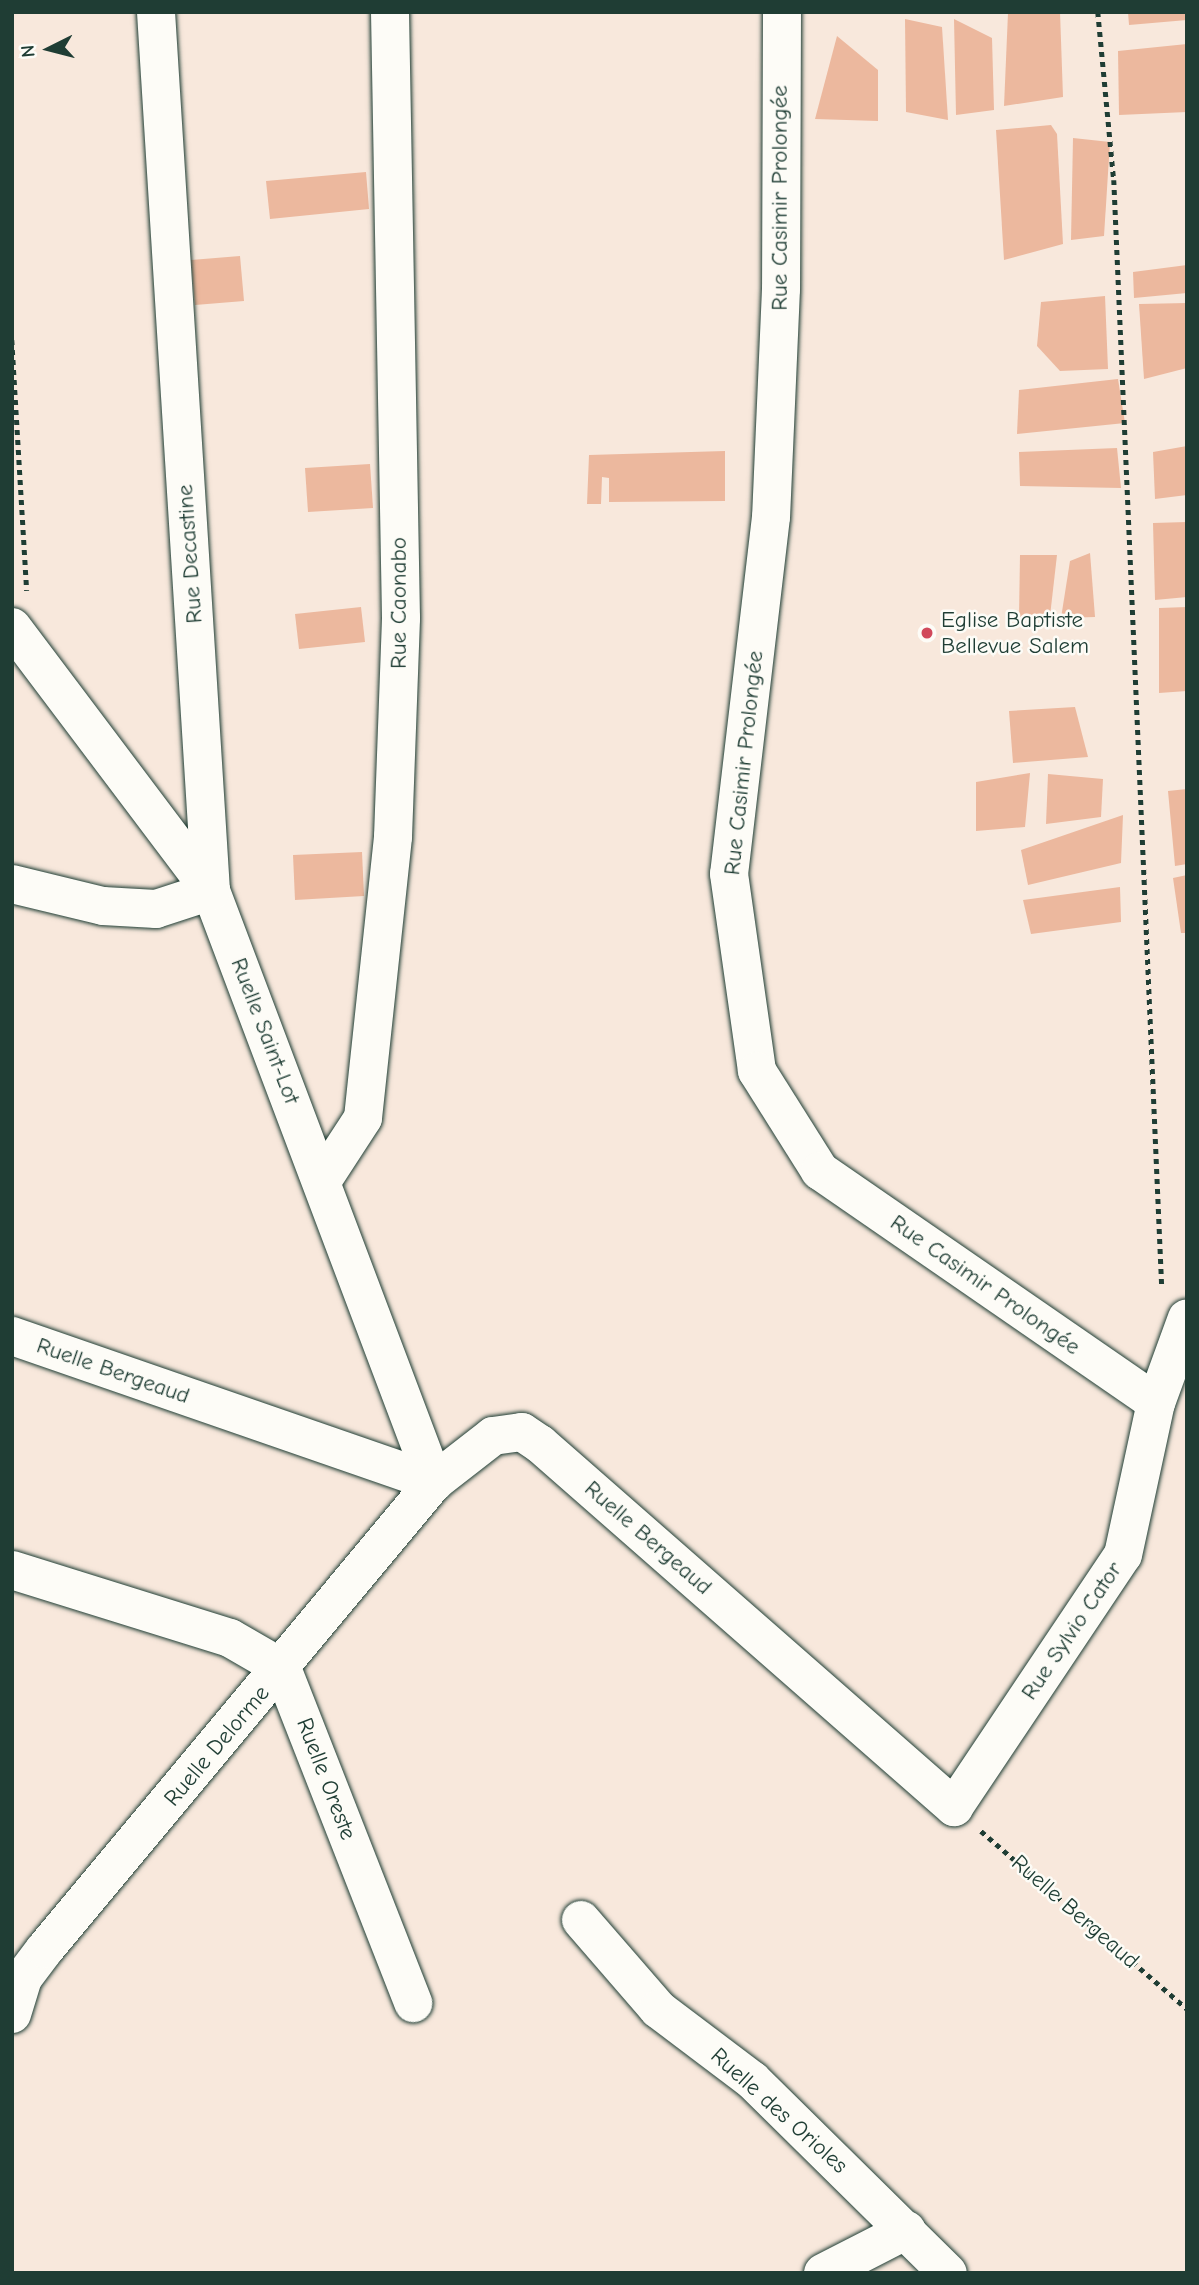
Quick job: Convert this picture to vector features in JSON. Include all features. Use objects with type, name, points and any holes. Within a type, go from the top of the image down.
[{"type":"street","name":"Rue Decastine","points":[[156,12],[211,891]]},
{"type":"street","name":"Rue Caonabo","points":[[322,1181],[363,1118],[393,837],[401,618],[390,12]]},
{"type":"street","name":"Rue Casimir Prolongée","points":[[782,12],[780,289],[771,517],[729,874],[757,1071],[820,1171],[1156,1403]]},
{"type":"street","name":"Ruelle Saint-Lot","points":[[23,640],[211,891],[434,1482]]},
{"type":"street","points":[[12,884],[103,906],[156,909],[211,891]]},
{"type":"street","name":"Rue Sylvio Cator","points":[[954,1807],[1124,1555],[1174,1305]]},
{"type":"street","name":"Ruelle Bergeaud","points":[[12,1336],[434,1482],[493,1436],[522,1432],[540,1444],[954,1807]]},
{"type":"street","name":"Ruelle Delorme","points":[[12,2014],[23,1979],[45,1950],[434,1482]]},
{"type":"street","points":[[12,1570],[230,1638],[282,1668]]},
{"type":"street","name":"Ruelle Oreste","points":[[282,1668],[413,2003]]},
{"type":"street","name":"Ruelle des Orioles","points":[[581,1920],[658,2009],[752,2080],[948,2273]]},
{"type":"street","points":[[823,2273],[907,2231]]},
{"type":"path","points":[[1098,12],[1114,180],[1174,1305]]},
{"type":"path","points":[[12,340],[23,640]]},
{"type":"path","name":"Ruelle Bergeaud","points":[[954,1807],[1187,2009]]},
{"type":"building","points":[[1060,12],[1063,97],[1004,106],[1008,13]]},
{"type":"building","points":[[1128,12],[1187,12],[1187,20],[1129,25]]},
{"type":"building","points":[[905,19],[942,27],[948,120],[906,112]]},
{"type":"building","points":[[954,19],[992,38],[994,110],[956,115]]},
{"type":"building","points":[[837,36],[878,70],[878,121],[815,119]]},
{"type":"building","points":[[1187,44],[1187,112],[1119,115],[1118,51]]},
{"type":"building","points":[[1051,125],[1057,134],[1063,244],[1004,260],[996,130]]},
{"type":"building","points":[[1073,138],[1110,142],[1104,236],[1071,240]]},
{"type":"building","points":[[366,172],[369,209],[270,219],[266,181]]},
{"type":"building","points":[[240,256],[244,301],[195,305],[191,260]]},
{"type":"building","points":[[1187,265],[1187,293],[1134,298],[1133,272]]},
{"type":"building","points":[[1105,296],[1108,369],[1060,371],[1037,346],[1041,302]]},
{"type":"building","points":[[1187,303],[1187,368],[1144,379],[1139,304]]},
{"type":"building","points":[[1118,379],[1125,423],[1017,434],[1019,390]]},
{"type":"building","points":[[1187,446],[1187,495],[1155,499],[1153,452]]},
{"type":"building","points":[[1117,448],[1121,488],[1020,486],[1019,452]]},
{"type":"building","points":[[725,451],[725,501],[609,502],[609,478],[602,477],[601,504],[587,504],[589,455]]},
{"type":"building","points":[[370,464],[373,508],[308,512],[305,468]]},
{"type":"building","points":[[1187,522],[1187,597],[1155,600],[1153,523]]},
{"type":"building","points":[[1090,553],[1095,617],[1061,618],[1070,561]]},
{"type":"building","points":[[1020,555],[1057,555],[1050,616],[1019,617]]},
{"type":"building","points":[[361,607],[365,642],[299,649],[295,614]]},
{"type":"building","points":[[1187,607],[1187,691],[1159,693],[1159,608]]},
{"type":"building","points":[[1075,707],[1088,757],[1013,763],[1009,711]]},
{"type":"building","points":[[1030,773],[1025,827],[976,831],[976,782]]},
{"type":"building","points":[[1048,774],[1103,779],[1101,817],[1046,824]]},
{"type":"building","points":[[1187,789],[1187,864],[1175,866],[1168,791]]},
{"type":"building","points":[[1123,815],[1121,863],[1028,885],[1021,850]]},
{"type":"building","points":[[362,852],[364,896],[295,900],[293,855]]},
{"type":"building","points":[[1187,875],[1187,933],[1181,933],[1173,878]]},
{"type":"building","points":[[1120,887],[1121,922],[1031,934],[1023,900]]},
{"type":"place","name":"Eglise Baptiste Bellevue Salem","points":[[927,633]]}]
